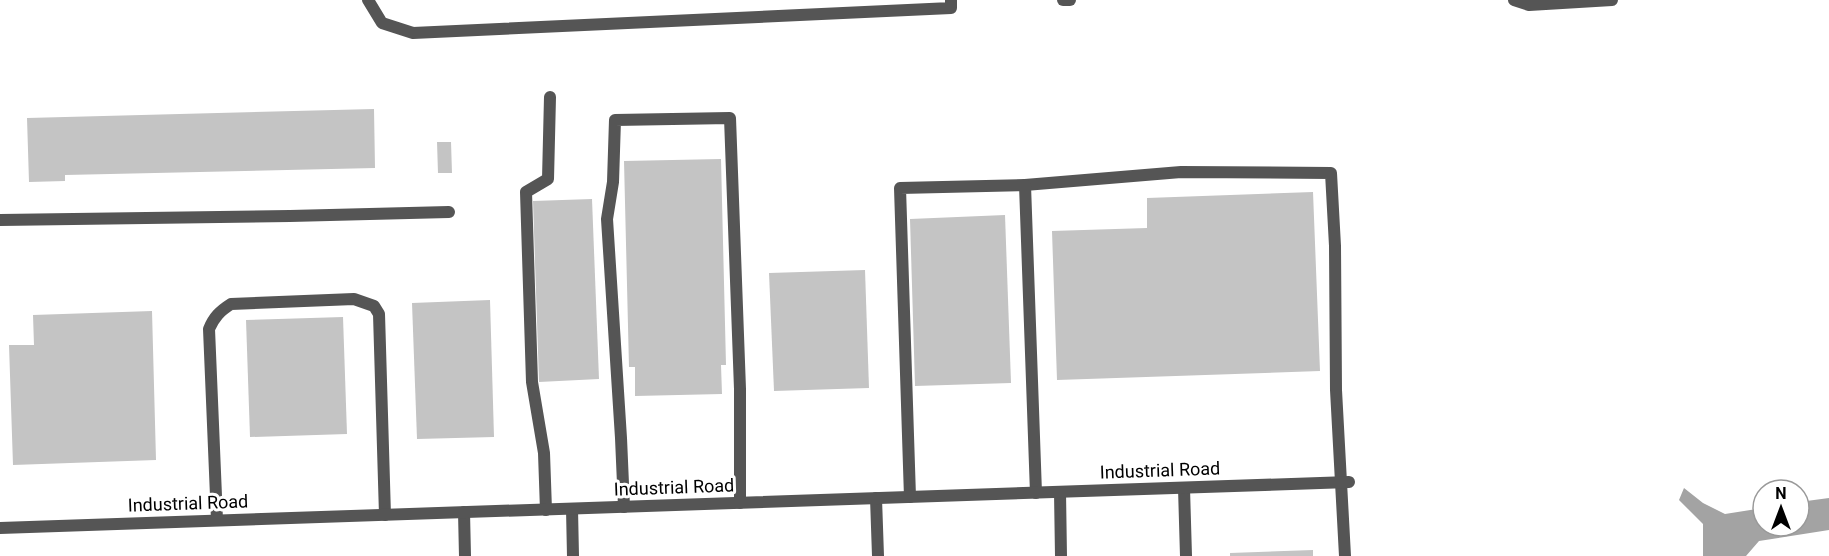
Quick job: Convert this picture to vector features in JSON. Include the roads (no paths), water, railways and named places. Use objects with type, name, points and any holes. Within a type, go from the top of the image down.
[{"type":"street","points":[[368,0],[382,22],[412,33],[951,8],[951,0]]},
{"type":"street","points":[[1063,0],[1070,0]]},
{"type":"street","points":[[1514,0],[1529,5],[1611,0]]},
{"type":"street","points":[[546,510],[544,453],[532,382],[526,192],[548,179],[550,97]]},
{"type":"street","points":[[624,507],[607,219],[613,182],[615,120],[730,118],[740,389],[740,503]]},
{"type":"street","points":[[910,497],[900,188],[1025,185],[1181,172],[1331,173],[1335,246],[1336,390],[1345,482],[1345,556]]},
{"type":"street","points":[[1025,185],[1036,493]]},
{"type":"street","points":[[0,219],[449,212]]},
{"type":"street","points":[[218,520],[209,329],[213,320],[221,310],[231,304],[354,299],[374,306],[379,314],[385,515]]},
{"type":"street","name":"Industrial Road","points":[[0,528],[1345,482]]},
{"type":"street","points":[[1184,488],[1186,556]]},
{"type":"street","points":[[1060,492],[1061,556]]},
{"type":"street","points":[[876,498],[878,556]]},
{"type":"street","points":[[572,509],[573,556]]},
{"type":"street","points":[[464,512],[465,556]]}]
